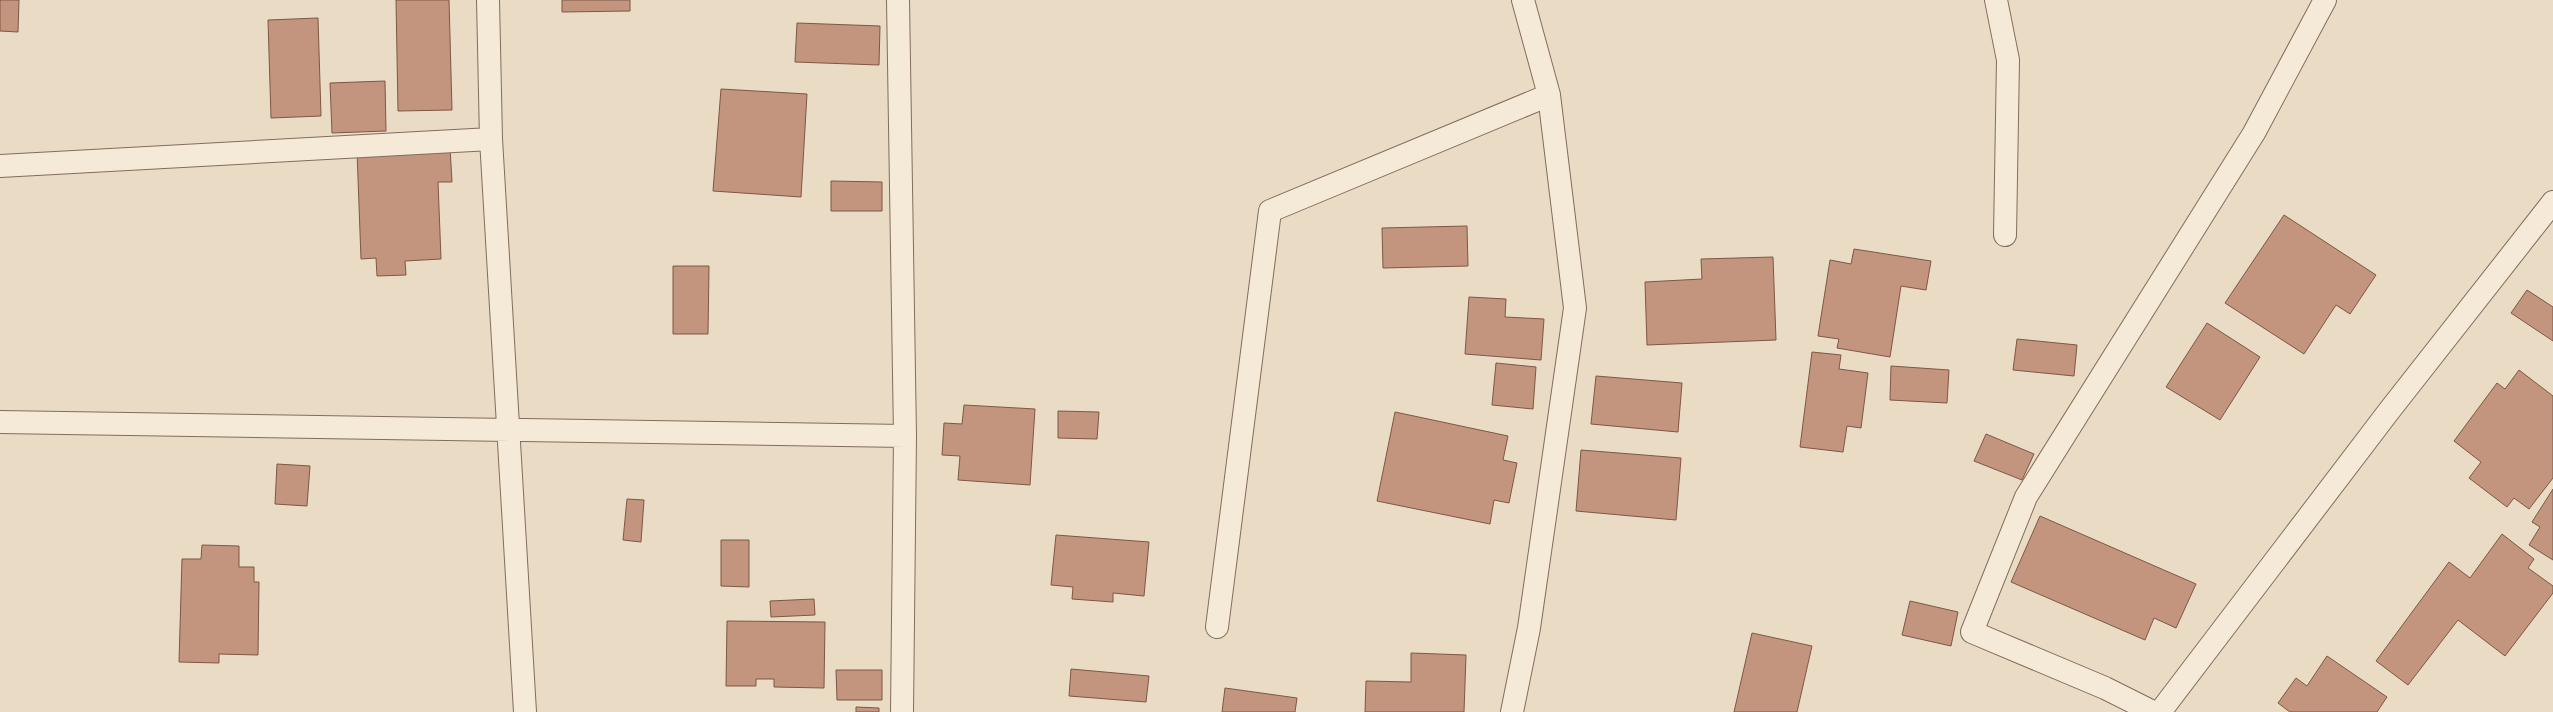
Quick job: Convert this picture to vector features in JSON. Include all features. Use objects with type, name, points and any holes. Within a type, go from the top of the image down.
[{"type":"street","points":[[488,0],[491,139],[507,428],[526,712]]},
{"type":"street","points":[[898,0],[905,436],[902,712]]},
{"type":"street","points":[[1512,712],[1529,628],[1574,308],[1549,95],[1523,0]]},
{"type":"street","points":[[1996,0],[2008,60],[2005,235]]},
{"type":"street","points":[[2153,712],[2105,688],[1972,632],[2026,497],[2254,133],[2325,0]]},
{"type":"street","points":[[1217,627],[1270,210],[1549,95]]},
{"type":"street","points":[[0,166],[491,139]]},
{"type":"street","points":[[2160,712],[2390,411],[2553,202]]},
{"type":"street","points":[[0,422],[507,428],[905,436]]},
{"type":"building","points":[[0,0],[19,0],[18,32],[0,31]]},
{"type":"building","points":[[396,0],[449,0],[452,110],[398,111]]},
{"type":"building","points":[[562,0],[630,0],[630,11],[562,12]]},
{"type":"building","points":[[318,18],[321,116],[271,118],[268,20]]},
{"type":"building","points":[[797,23],[880,26],[879,65],[795,62]]},
{"type":"building","points":[[385,81],[386,131],[332,133],[330,83]]},
{"type":"building","points":[[721,89],[807,94],[801,197],[713,191]]},
{"type":"building","points":[[450,147],[452,182],[438,182],[441,259],[405,261],[406,275],[377,276],[376,258],[361,259],[357,151]]},
{"type":"building","points":[[831,181],[882,182],[882,211],[831,211]]},
{"type":"building","points":[[2284,215],[2376,275],[2350,314],[2336,305],[2304,354],[2225,303]]},
{"type":"building","points":[[1467,226],[1468,266],[1383,268],[1382,228]]},
{"type":"building","points":[[1854,249],[1931,261],[1926,290],[1901,286],[1890,357],[1837,348],[1839,339],[1818,336],[1830,260],[1851,264]]},
{"type":"building","points":[[1773,257],[1776,340],[1647,345],[1645,282],[1702,279],[1701,259]]},
{"type":"building","points":[[673,266],[709,266],[708,334],[673,334]]},
{"type":"building","points":[[2527,290],[2553,307],[2553,341],[2511,313]]},
{"type":"building","points":[[1469,297],[1506,299],[1505,317],[1544,319],[1541,360],[1465,354]]},
{"type":"building","points":[[2207,323],[2260,357],[2220,420],[2166,387]]},
{"type":"building","points":[[2017,339],[2077,345],[2074,376],[2013,370]]},
{"type":"building","points":[[1812,352],[1841,355],[1839,369],[1868,373],[1861,428],[1847,426],[1843,452],[1800,447]]},
{"type":"building","points":[[1496,363],[1536,367],[1533,409],[1492,405]]},
{"type":"building","points":[[1891,366],[1949,370],[1947,403],[1890,400]]},
{"type":"building","points":[[2519,370],[2553,396],[2553,478],[2529,509],[2514,498],[2507,507],[2469,478],[2481,462],[2454,441],[2497,383],[2505,389]]},
{"type":"building","points":[[1596,376],[1682,383],[1678,432],[1591,424]]},
{"type":"building","points":[[964,405],[1035,409],[1030,485],[958,480],[960,456],[942,455],[944,423],[962,424]]},
{"type":"building","points":[[1058,411],[1099,412],[1097,439],[1058,438]]},
{"type":"building","points":[[1395,412],[1508,436],[1503,460],[1517,463],[1509,503],[1494,500],[1490,524],[1377,501]]},
{"type":"building","points":[[1986,434],[2034,454],[2022,480],[1974,461]]},
{"type":"building","points":[[1581,450],[1681,458],[1676,520],[1576,511]]},
{"type":"building","points":[[277,464],[310,466],[307,506],[275,504]]},
{"type":"building","points":[[2553,489],[2553,560],[2529,545],[2540,527],[2532,522]]},
{"type":"building","points":[[627,499],[644,500],[641,542],[623,540]]},
{"type":"building","points":[[2040,516],[2196,584],[2176,628],[2154,618],[2145,640],[2011,582]]},
{"type":"building","points":[[2502,534],[2534,559],[2528,568],[2553,586],[2553,593],[2505,656],[2458,620],[2408,685],[2376,661],[2449,562],[2470,578]]},
{"type":"building","points":[[1056,535],[1149,542],[1144,596],[1113,593],[1113,602],[1072,599],[1073,587],[1051,585]]},
{"type":"building","points":[[721,540],[749,540],[749,587],[721,586]]},
{"type":"building","points":[[202,545],[239,546],[239,567],[254,567],[254,582],[259,582],[258,655],[219,654],[219,663],[179,662],[182,559],[201,559]]},
{"type":"building","points":[[814,599],[815,615],[771,617],[770,601]]},
{"type":"building","points":[[1910,601],[1958,612],[1951,646],[1902,635]]},
{"type":"building","points":[[727,621],[825,622],[824,688],[774,687],[774,679],[756,679],[756,686],[726,686]]},
{"type":"building","points":[[1752,633],[1812,646],[1797,712],[1734,712]]},
{"type":"building","points":[[1411,653],[1466,655],[1464,712],[1365,712],[1366,681],[1411,682]]},
{"type":"building","points":[[2327,656],[2387,697],[2377,712],[2290,712],[2278,703],[2296,678],[2307,686]]},
{"type":"building","points":[[1071,669],[1149,676],[1146,702],[1069,696]]},
{"type":"building","points":[[836,670],[882,670],[882,700],[837,700]]},
{"type":"building","points":[[1225,688],[1297,698],[1295,712],[1222,712]]},
{"type":"building","points":[[856,707],[879,708],[879,712],[856,712]]}]
